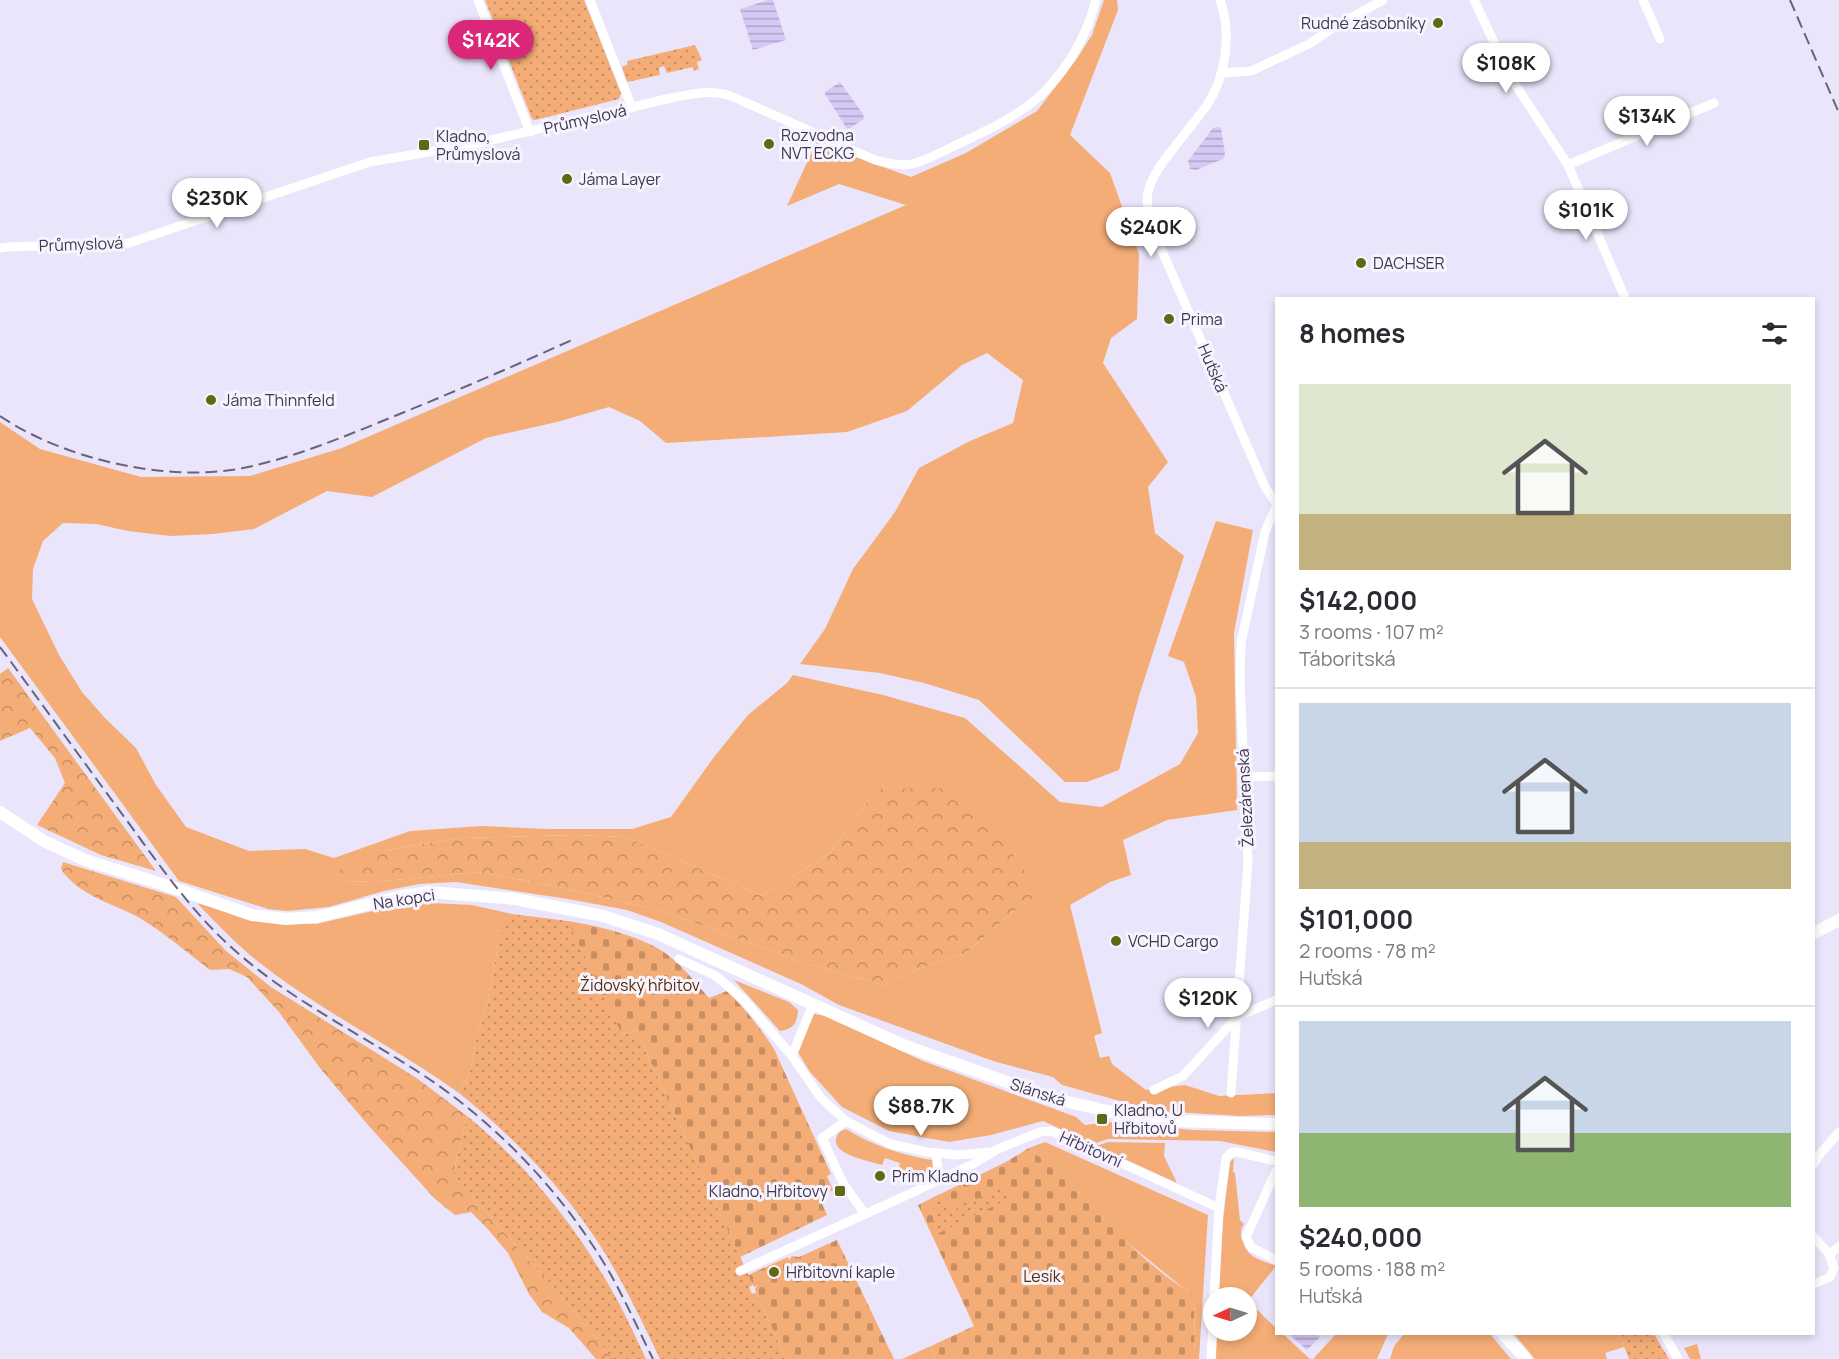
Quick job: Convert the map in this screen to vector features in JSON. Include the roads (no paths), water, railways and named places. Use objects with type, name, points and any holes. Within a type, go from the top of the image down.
[{"type":"main road","name":"Na kopci","points":[[0,812],[44,841],[84,860],[252,915],[286,919],[317,917],[402,896],[429,892],[515,899],[603,916],[658,934],[813,1004]]},
{"type":"main road","points":[[1815,932],[1839,920]]},
{"type":"main road","name":"Slánská","points":[[813,1004],[903,1046],[1055,1099],[1134,1117],[1173,1121],[1275,1124]]},
{"type":"main road","points":[[1505,1335],[1526,1359]]},
{"type":"street","points":[[478,0],[530,132]]},
{"type":"street","points":[[590,0],[632,108]]},
{"type":"street","name":"Průmyslová","points":[[0,248],[29,245],[129,243],[370,162],[470,145],[699,93],[720,93],[875,160],[894,164],[915,163],[1008,118],[1041,95],[1057,76],[1082,38],[1091,19],[1096,0]]},
{"type":"street","name":"Huťská","points":[[1220,0],[1226,26],[1227,49],[1221,73],[1208,104],[1155,175],[1148,195],[1148,211],[1156,237],[1219,383],[1265,488],[1275,503]]},
{"type":"street","points":[[1221,73],[1251,71],[1309,44],[1334,27],[1383,0]]},
{"type":"street","points":[[1474,0],[1511,78],[1568,165],[1624,297]]},
{"type":"street","points":[[1643,0],[1660,39]]},
{"type":"street","points":[[1568,165],[1714,103]]},
{"type":"street","name":"Železárenská","points":[[1231,1093],[1248,862],[1240,681],[1241,644],[1265,532],[1275,507]]},
{"type":"street","points":[[1245,777],[1275,776]]},
{"type":"street","points":[[678,959],[716,976],[744,1000],[792,1056],[821,1098],[846,1122],[890,1144],[936,1154],[970,1154],[998,1149]]},
{"type":"street","points":[[1154,1090],[1183,1076],[1237,1017],[1275,1000]]},
{"type":"street","points":[[792,1056],[813,1004]]},
{"type":"street","points":[[846,1122],[822,1138],[843,1183],[865,1214]]},
{"type":"street","name":"Hřbitovní","points":[[740,1271],[933,1182],[998,1149],[1040,1132],[1054,1132],[1219,1208]]},
{"type":"street","points":[[1815,1162],[1839,1132]]},
{"type":"street","points":[[1215,1287],[1219,1208],[1226,1158],[1232,1152],[1275,1161]]},
{"type":"street","points":[[933,1182],[938,1172],[936,1154]]},
{"type":"street","points":[[1275,1173],[1246,1238],[1251,1247],[1275,1259]]},
{"type":"street","points":[[1815,1239],[1833,1262],[1833,1273],[1830,1277],[1815,1284]]},
{"type":"street","points":[[1829,1254],[1839,1247]]},
{"type":"street","points":[[1667,1335],[1678,1359]]},
{"type":"street","points":[[1211,1359],[1212,1341]]},
{"type":"railway","points":[[1790,0],[1839,113]]},
{"type":"railway","points":[[0,416],[26,432],[55,445],[120,464],[153,470],[186,472],[248,467],[289,456],[368,427],[574,339]]},
{"type":"railway","points":[[0,647],[162,869],[216,933],[275,982],[420,1073],[476,1114],[551,1189],[593,1245],[617,1285],[653,1359]]},
{"type":"place","name":"Rudné zásobníky","points":[[1438,23]]},
{"type":"place","name":"Rozvodna NVT ECKG","points":[[769,144]]},
{"type":"place","name":"Kladno, Průmyslová","points":[[424,145]]},
{"type":"place","name":"Jáma Layer","points":[[567,179]]},
{"type":"place","name":"DACHSER","points":[[1361,263]]},
{"type":"place","name":"Prima","points":[[1169,319]]},
{"type":"place","name":"Jáma Thinnfeld","points":[[211,400]]},
{"type":"place","name":"VCHD Cargo","points":[[1116,941]]},
{"type":"place","name":"Kladno, U Hřbitovů","points":[[1102,1119]]},
{"type":"place","name":"Prim Kladno","points":[[880,1176]]},
{"type":"place","name":"Kladno, Hřbitovy","points":[[840,1191]]},
{"type":"place","name":"Hřbitovní kaple","points":[[774,1272]]},
{"type":"park label","name":"Židovský hřbitov","points":[[640,985]]},
{"type":"park label","name":"Lesík","points":[[1042,1276]]}]
